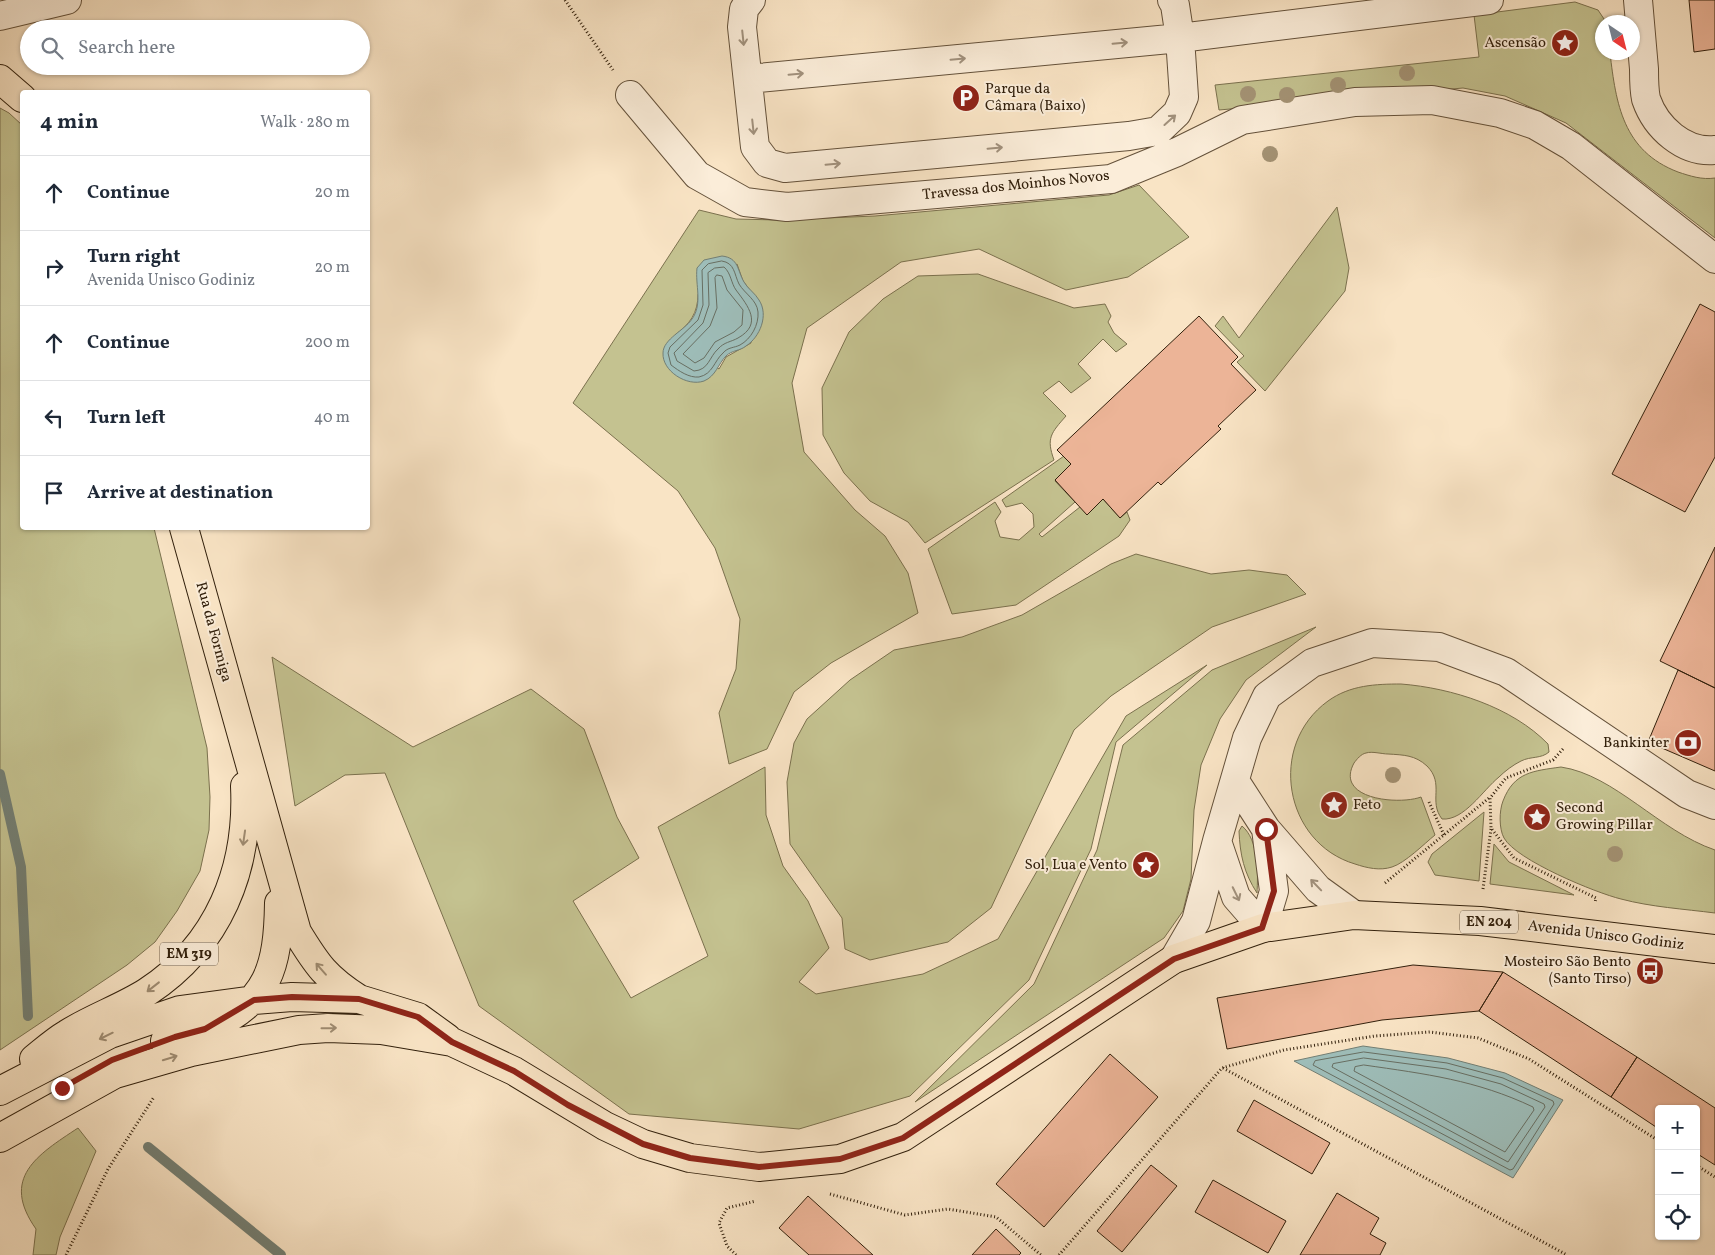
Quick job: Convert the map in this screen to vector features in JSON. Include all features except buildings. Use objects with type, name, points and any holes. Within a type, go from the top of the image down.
[{"type":"main road","points":[[0,79],[20,96]]},
{"type":"main road","name":"Rua da Formiga","points":[[185,530],[242,737]]},
{"type":"main road","name":"EM 319","points":[[242,737],[297,932],[316,962],[333,982],[359,999]]},
{"type":"main road","name":"EM 319","points":[[0,1086],[66,1034],[148,991],[180,965],[214,926],[231,890],[241,856],[246,818],[242,737]]},
{"type":"main road","points":[[2,1140],[32,1106],[112,1060],[175,1037],[205,1029],[254,1000],[274,962],[279,941],[280,876]]},
{"type":"main road","name":"Avenida Unisco Godiniz","points":[[1174,959],[1262,928],[1354,915],[1480,921],[1715,949]]},
{"type":"main road","name":"EN 204","points":[[0,1090],[110,1034],[180,1010],[292,997],[359,999],[418,1017],[452,1042],[514,1071],[582,1114],[643,1144],[690,1158],[759,1167],[840,1159],[903,1138],[1174,959]]},
{"type":"main road","name":"EN 204","points":[[2,1140],[115,1074],[190,1052],[298,1030],[328,1028],[381,1030],[452,1042]]},
{"type":"street","points":[[0,16],[68,0]]},
{"type":"street","points":[[752,0],[744,9],[742,27],[755,146],[766,162],[785,168],[1129,136],[1158,131],[1177,113],[1184,97],[1180,38],[1175,5],[1172,0]]},
{"type":"street","points":[[748,79],[1180,38],[1488,0]]},
{"type":"street","points":[[1638,0],[1646,99],[1657,121],[1672,136],[1688,147],[1706,151],[1715,150]]},
{"type":"street","name":"Travessa dos Moinhos Novos","points":[[630,95],[697,175],[745,202],[787,207],[1111,179],[1177,152],[1242,120],[1355,102],[1432,100],[1500,113],[1535,125],[1571,146],[1715,259]]},
{"type":"street","points":[[1174,959],[1196,921],[1247,738],[1267,696],[1312,663],[1372,642],[1440,646],[1506,672],[1687,794],[1715,805]]},
{"type":"street","points":[[1235,781],[1266,829],[1318,888],[1354,915]]},
{"type":"street","points":[[1262,928],[1274,891],[1266,829]]},
{"type":"street","points":[[1218,840],[1236,897],[1262,928]]},
{"type":"path","points":[[565,0],[630,95]]},
{"type":"path","points":[[1385,883],[1490,798],[1506,778],[1554,760],[1565,746]]},
{"type":"path","points":[[1482,899],[1491,828],[1490,798]]},
{"type":"path","points":[[1429,802],[1444,835]]},
{"type":"path","points":[[1491,828],[1514,858],[1596,898],[1594,912]]},
{"type":"path","points":[[1059,1255],[1222,1068],[1284,1050],[1375,1036],[1430,1032],[1478,1038],[1529,1059],[1655,1138]]},
{"type":"path","points":[[1222,1068],[1567,1255]]},
{"type":"path","points":[[66,1255],[108,1169],[159,1090]]},
{"type":"path","points":[[1700,1168],[1715,1177]]},
{"type":"path","points":[[820,1194],[829,1194],[905,1215],[948,1209],[996,1217],[1036,1253],[1041,1255]]},
{"type":"path","points":[[736,1255],[727,1246],[719,1222],[727,1208],[764,1200]]},
{"type":"shaded area","points":[[1575,2],[1598,10],[1601,15],[1595,15],[1595,60],[1611,60],[1615,90],[1620,108],[1634,139],[1645,152],[1660,163],[1678,172],[1701,178],[1715,178],[1715,238],[1566,123],[1505,96],[1463,88],[1219,110],[1215,85],[1479,57],[1474,15]]},
{"type":"shaded area","points":[[0,108],[20,123],[20,530],[154,530],[207,748],[210,797],[209,830],[200,871],[177,911],[155,942],[127,965],[0,1050]]},
{"type":"shaded area","points":[[1139,185],[1189,237],[1128,277],[1066,290],[979,249],[901,262],[807,328],[792,383],[804,452],[855,510],[885,536],[908,573],[918,613],[831,663],[794,692],[767,749],[729,764],[719,713],[736,669],[740,619],[715,548],[678,491],[573,403],[699,210],[736,219],[778,220],[875,216],[1109,195]],"holes":[[[737,264],[743,281],[749,289],[751,343],[726,357],[719,369],[675,335],[692,318],[697,307],[698,294]]]},
{"type":"shaded area","points":[[1337,207],[1349,268],[1345,291],[1265,391],[1237,362],[1244,356],[1215,326],[1223,316],[1239,338]]},
{"type":"shaded area","points":[[978,274],[1074,308],[1105,304],[1111,316],[1108,322],[1114,333],[1127,344],[1116,352],[1103,339],[1078,364],[1091,378],[1071,393],[1059,381],[1043,393],[1066,416],[1051,436],[1050,446],[1054,460],[925,543],[908,522],[870,501],[844,473],[823,435],[822,388],[849,332],[883,299],[918,276]]},
{"type":"shaded area","points":[[1064,456],[1071,464],[1055,481],[1075,502],[1039,534],[1042,537],[1080,507],[1087,514],[1103,499],[1120,518],[1127,512],[1130,520],[1119,536],[1016,605],[952,614],[928,549],[995,502],[1001,512],[995,521],[1000,537],[1019,540],[1034,527],[1033,514],[1022,503],[1006,507],[1002,500]]},
{"type":"shaded area","points":[[1136,554],[1211,574],[1249,570],[1287,575],[1306,594],[1212,627],[1111,696],[1074,730],[991,908],[948,942],[870,960],[845,949],[842,918],[790,844],[787,782],[794,743],[807,719],[850,680],[894,650],[962,637],[1022,615],[1111,564]]},
{"type":"shaded area","points":[[1316,627],[1246,680],[1220,719],[1201,765],[1194,810],[1191,879],[1183,911],[1164,938],[915,1102],[1034,984],[1097,850],[1123,745],[1212,670]]},
{"type":"shaded area","points":[[272,657],[413,747],[531,689],[584,729],[617,817],[639,858],[573,901],[631,998],[708,956],[658,827],[765,767],[766,815],[783,866],[808,901],[829,948],[799,982],[816,994],[923,974],[998,939],[1126,716],[1207,665],[1116,742],[1091,849],[1029,980],[910,1096],[799,1129],[629,1114],[479,1006],[385,773],[345,775],[295,806]]},
{"type":"shaded area","points":[[1401,684],[1420,686],[1460,695],[1499,710],[1533,731],[1548,744],[1549,752],[1543,756],[1525,759],[1515,764],[1501,775],[1473,804],[1458,815],[1442,819],[1436,806],[1435,779],[1423,762],[1404,755],[1371,752],[1362,754],[1354,763],[1350,775],[1353,785],[1361,792],[1385,800],[1421,797],[1435,835],[1397,865],[1383,869],[1369,868],[1331,853],[1312,836],[1299,815],[1292,791],[1291,766],[1296,742],[1309,720],[1328,701],[1345,692],[1363,686]]},
{"type":"shaded area","points":[[1561,767],[1581,772],[1600,781],[1675,830],[1715,850],[1715,913],[1668,908],[1609,896],[1576,883],[1540,865],[1511,847],[1502,834],[1500,825],[1502,805],[1508,791],[1513,784],[1526,775]]},
{"type":"shaded area","points":[[1484,812],[1479,881],[1435,875],[1428,862],[1432,854]]},
{"type":"shaded area","points":[[1242,826],[1248,832],[1254,848],[1257,867],[1257,893],[1246,871],[1240,848],[1239,831]]},
{"type":"shaded area","points":[[1494,844],[1509,862],[1574,895],[1490,884]]},
{"type":"shaded area","points":[[78,1128],[96,1151],[60,1237],[56,1255],[33,1255],[36,1229],[26,1211],[22,1196],[23,1182],[28,1170],[37,1158]]},
{"type":"water","points":[[722,256],[728,257],[735,262],[747,287],[759,300],[763,312],[762,325],[751,342],[744,348],[726,356],[708,379],[690,382],[677,376],[667,366],[664,360],[664,348],[670,339],[689,323],[695,313],[698,301],[697,268],[704,260]]},
{"type":"water","points":[[1363,1046],[1448,1058],[1505,1073],[1563,1100],[1513,1178],[1294,1061]]},
{"type":"waterway","points":[[0,774],[21,867],[28,1016]]},
{"type":"waterway","points":[[148,1147],[281,1255]]},
{"type":"place","name":"Ascensão","points":[[1565,43]]},
{"type":"place","name":"Parque da Câmara (Baixo)","points":[[966,98]]},
{"type":"place","name":"Bankinter","points":[[1688,743]]},
{"type":"place","name":"Feto","points":[[1334,805]]},
{"type":"place","name":"Second Growing Pillar","points":[[1537,817]]},
{"type":"place","name":"Sol, Lua e Vento","points":[[1146,865]]},
{"type":"place","name":"Mosteiro São Bento (Santo Tirso)","points":[[1650,971]]},
{"type":"route","points":[[62,1088],[112,1060],[175,1037],[205,1029],[254,1000],[292,997],[359,999],[418,1017],[452,1042],[478,1052],[514,1071],[605,1126],[643,1144],[690,1158],[759,1167],[840,1159],[903,1138],[1174,959],[1262,928],[1274,891],[1266,829]]}]
